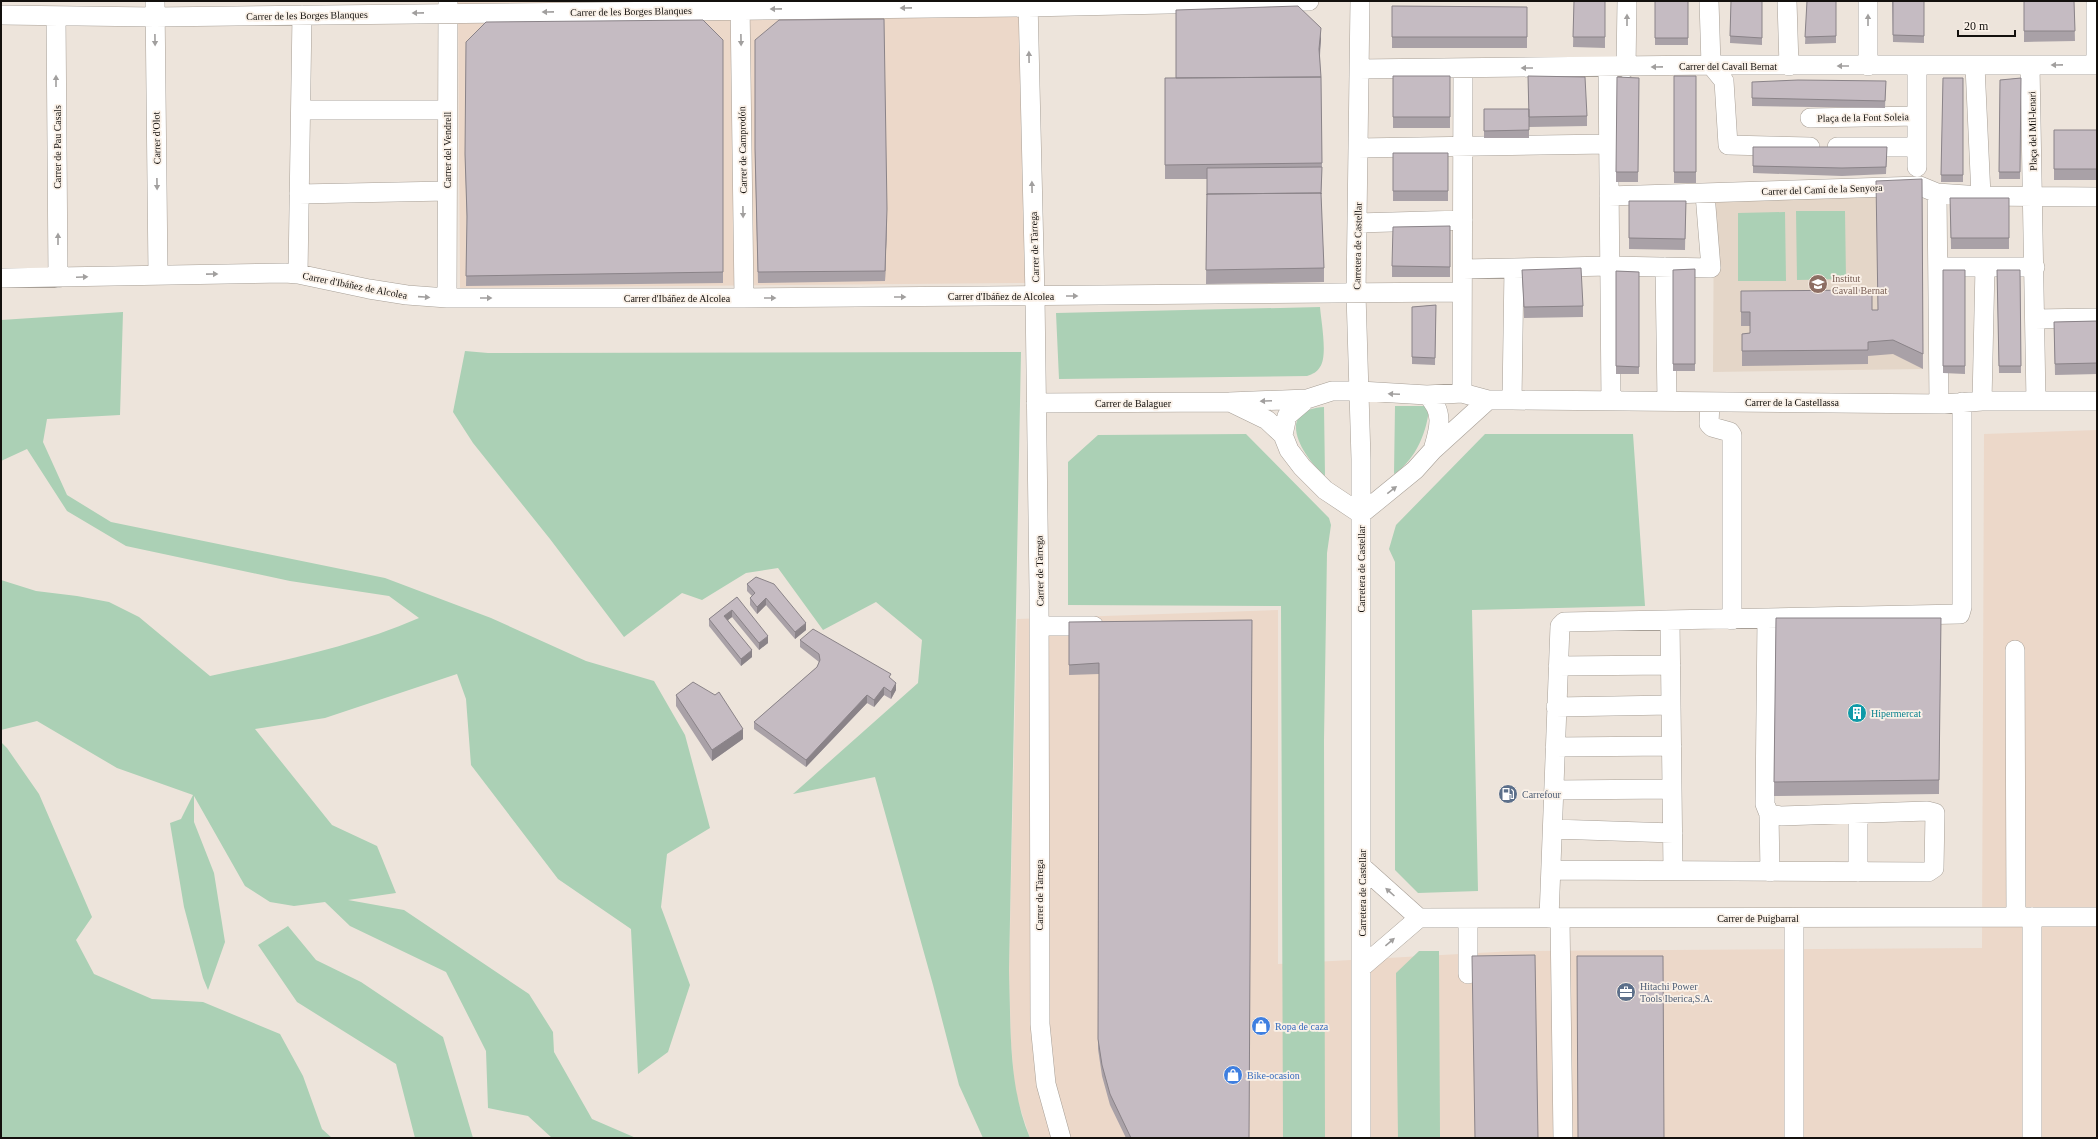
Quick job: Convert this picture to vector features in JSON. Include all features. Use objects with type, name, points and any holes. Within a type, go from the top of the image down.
[{"type":"street","name":"Carrer de les Borges Blanques","points":[[1,15],[56,16],[155,9],[302,15],[448,7],[1309,1]]},
{"type":"street","name":"Carretera de Castellar","points":[[1360,1],[1356,294],[1360,391],[1361,514],[1361,1138]]},
{"type":"street","points":[[1611,401],[1609,144],[1617,67],[1627,1]]},
{"type":"street","points":[[1709,1],[1711,65],[1724,81],[1728,145],[1810,147]]},
{"type":"street","points":[[1787,1],[1789,66]]},
{"type":"street","points":[[1868,1],[1868,66]]},
{"type":"street","name":"Carrer de Tàrrega","points":[[1028,4],[1036,296],[1036,403],[1040,626],[1040,1024],[1046,1084],[1060,1138]]},
{"type":"street","name":"Carrer de Camprodón","points":[[740,5],[744,298]]},
{"type":"street","points":[[2096,65],[2097,5]]},
{"type":"street","name":"Carrer del Vendrell","points":[[447,298],[448,7]]},
{"type":"street","name":"Carrer d'Olot","points":[[155,9],[158,274]]},
{"type":"street","points":[[298,274],[302,15]]},
{"type":"street","name":"Carrer de Pau Casals","points":[[56,16],[58,278]]},
{"type":"street","name":"Carrer del Cavall Bernat","points":[[1359,69],[1711,65],[2096,65]]},
{"type":"street","name":"Plaça de la Font Soleia","points":[[1917,66],[1918,167]]},
{"type":"street","points":[[1975,66],[1982,196]]},
{"type":"street","name":"Plaça del Mil-lenari","points":[[2030,66],[2036,401]]},
{"type":"street","points":[[1462,393],[1463,68]]},
{"type":"street","points":[[301,110],[447,110]]},
{"type":"street","name":"Plaça de la Font Soleia","points":[[1810,118],[1917,116]]},
{"type":"street","points":[[1358,148],[1463,145],[1609,144]]},
{"type":"street","points":[[1837,147],[1917,147]]},
{"type":"street","name":"Carrer del Camí de la Senyora","points":[[1609,196],[1920,186],[1937,193],[1982,196],[2033,196]]},
{"type":"street","points":[[299,194],[447,191]]},
{"type":"street","points":[[1937,193],[1939,267],[1939,404]]},
{"type":"street","points":[[1463,269],[1610,266],[1711,268],[1705,194]]},
{"type":"street","points":[[2033,196],[2097,197]]},
{"type":"street","points":[[1357,223],[1463,220]]},
{"type":"street","points":[[1665,267],[1667,401]]},
{"type":"street","points":[[1939,267],[2034,268]]},
{"type":"street","points":[[1982,401],[1985,267]]},
{"type":"street","points":[[1512,400],[1514,268]]},
{"type":"street","name":"Carrer d'Ibáñez de Alcolea","points":[[1,278],[58,278],[158,274],[298,274],[369,289],[407,295],[447,298],[744,298],[1462,292]]},
{"type":"street","points":[[2035,319],[2097,318]]},
{"type":"street","name":"Carrer de Balaguer","points":[[1036,403],[1229,402],[1307,399],[1332,391],[1360,391]]},
{"type":"street","name":"Carrer de la Castellassa","points":[[1360,391],[1427,395],[1462,393],[1488,400],[1939,404],[1982,401],[2097,400]]},
{"type":"street","points":[[1427,395],[1438,407],[1439,427],[1433,450]]},
{"type":"street","name":"Carrer de Balaguer","points":[[1283,434],[1287,416],[1307,399]]},
{"type":"street","points":[[1361,514],[1415,470],[1433,450],[1488,400]]},
{"type":"street","name":"Carrer de Balaguer","points":[[1229,402],[1267,420],[1283,434],[1289,450],[1302,467],[1325,490],[1361,514]]},
{"type":"street","points":[[1710,402],[1709,424],[1712,427],[1730,432],[1732,435],[1732,620]]},
{"type":"street","points":[[1563,1138],[1555,918],[1551,870],[1560,626],[1564,622],[1732,620],[1960,614],[1962,607],[1962,402]]},
{"type":"street","points":[[1767,619],[1765,804],[1769,814],[1770,872]]},
{"type":"street","points":[[1670,621],[1673,871]]},
{"type":"street","points":[[1040,626],[1111,626]]},
{"type":"street","points":[[2014,650],[2032,1138]]},
{"type":"street","points":[[1558,666],[1671,665]]},
{"type":"street","points":[[1556,707],[1671,705]]},
{"type":"street","points":[[1555,747],[1672,746]]},
{"type":"street","points":[[1554,790],[1672,789]]},
{"type":"street","points":[[1551,870],[1928,872],[1934,868],[1935,814],[1927,811],[1782,816],[1769,814]]},
{"type":"street","points":[[1858,814],[1858,872]]},
{"type":"street","points":[[1553,829],[1672,833]]},
{"type":"street","points":[[1361,866],[1419,918],[1362,967]]},
{"type":"street","name":"Carrer de Puigbarral","points":[[1419,918],[2097,917]]},
{"type":"street","points":[[1468,918],[1468,974]]},
{"type":"street","points":[[1794,918],[1794,1138]]},
{"type":"shaded area","points":[[458,1],[1024,1],[1026,283],[460,288]]},
{"type":"shaded area","name":"Institut Cavall Bernat","points":[[1922,193],[1923,369],[1713,372],[1714,199]]},
{"type":"shaded area","points":[[2097,430],[2097,1138],[1030,1138],[1015,1092],[1011,1043],[1009,971],[1017,619],[1278,610],[1278,964],[1514,951],[1982,948],[1984,434]]},
{"type":"green space","points":[[1796,211],[1845,211],[1846,279],[1797,280]]},
{"type":"green space","points":[[1785,212],[1786,281],[1738,281],[1738,213]]},
{"type":"green space","points":[[1320,307],[1324,355],[1318,370],[1307,376],[1059,379],[1056,313]]},
{"type":"green space","points":[[123,312],[120,415],[47,419],[43,442],[67,495],[111,522],[385,578],[491,618],[586,661],[654,681],[685,735],[710,828],[667,854],[661,907],[690,985],[668,1052],[638,1074],[631,929],[558,879],[471,765],[466,699],[457,674],[325,718],[255,729],[332,825],[377,846],[396,893],[348,900],[404,910],[529,994],[553,1032],[554,1052],[592,1119],[636,1138],[552,1138],[528,1116],[488,1108],[486,1051],[446,972],[350,926],[325,902],[294,906],[270,902],[245,886],[194,796],[194,822],[214,873],[225,942],[208,990],[203,978],[184,907],[170,823],[181,819],[193,795],[117,768],[37,721],[1,730],[1,580],[36,591],[109,602],[139,617],[210,676],[290,659],[342,645],[419,618],[389,596],[290,581],[126,546],[67,511],[27,449],[1,461],[1,320]]},
{"type":"green space","points":[[465,351],[488,353],[1021,352],[1009,971],[1014,1077],[1023,1118],[1030,1138],[983,1138],[959,1085],[933,985],[875,777],[793,794],[918,683],[922,640],[876,602],[823,630],[778,568],[746,573],[702,600],[682,593],[624,637],[550,539],[473,443],[453,412]]},
{"type":"green space","points":[[1395,406],[1429,406],[1426,425],[1419,444],[1409,461],[1394,474]]},
{"type":"green space","points":[[1324,407],[1325,476],[1308,458],[1297,436],[1296,425],[1300,416],[1308,410]]},
{"type":"green space","points":[[1246,434],[1329,518],[1331,525],[1327,553],[1324,740],[1325,1138],[1283,1138],[1281,606],[1068,605],[1068,462],[1098,435]]},
{"type":"green space","points":[[1485,434],[1633,434],[1645,606],[1472,610],[1478,891],[1418,893],[1395,870],[1395,562],[1389,549],[1396,525]]},
{"type":"green space","points":[[1,742],[7,748],[39,794],[92,917],[76,940],[94,974],[152,999],[203,1002],[280,1034],[303,1076],[322,1129],[332,1138],[1,1138]]},
{"type":"green space","points":[[288,926],[316,960],[361,982],[443,1037],[473,1138],[415,1138],[396,1064],[297,1002],[258,945]]},
{"type":"green space","points":[[1419,951],[1439,951],[1440,1138],[1398,1138],[1396,973]]},
{"type":"building","points":[[1574,1],[1605,1],[1605,37],[1573,37]]},
{"type":"building","points":[[1655,1],[1688,1],[1688,38],[1655,38]]},
{"type":"building","points":[[1731,1],[1762,1],[1762,38],[1730,36]]},
{"type":"building","points":[[1807,1],[1836,1],[1836,36],[1805,37]]},
{"type":"building","points":[[1893,1],[1924,1],[1924,36],[1893,35]]},
{"type":"building","points":[[2024,1],[2074,1],[2075,31],[2024,31]]},
{"type":"building","points":[[1298,6],[1321,28],[1319,49],[1321,77],[1176,78],[1176,10]]},
{"type":"building","points":[[1392,6],[1527,7],[1527,37],[1392,37]]},
{"type":"building","points":[[884,19],[887,209],[885,271],[758,272],[755,149],[755,40],[779,20]]},
{"type":"building","points":[[703,20],[723,40],[723,272],[466,276],[466,42],[486,22]]},
{"type":"building","points":[[1393,76],[1450,76],[1450,117],[1393,117]]},
{"type":"building","points":[[1528,76],[1585,77],[1587,116],[1529,117]]},
{"type":"building","points":[[1674,76],[1696,76],[1696,172],[1674,172]]},
{"type":"building","points":[[1321,77],[1322,163],[1165,165],[1165,78]]},
{"type":"building","points":[[1617,77],[1639,78],[1638,172],[1616,172]]},
{"type":"building","points":[[1943,78],[1963,78],[1963,175],[1941,175]]},
{"type":"building","points":[[2021,78],[2020,172],[1999,172],[2000,80]]},
{"type":"building","points":[[1798,80],[1886,81],[1885,101],[1752,98],[1752,82]]},
{"type":"building","points":[[1484,109],[1529,109],[1529,130],[1484,131]]},
{"type":"building","points":[[2054,130],[2097,130],[2097,169],[2054,169]]},
{"type":"building","points":[[1753,147],[1887,147],[1886,167],[1842,168],[1753,166]]},
{"type":"building","points":[[1393,153],[1448,153],[1448,191],[1393,191]]},
{"type":"building","points":[[1322,167],[1321,194],[1207,194],[1207,168]]},
{"type":"building","points":[[1922,179],[1923,354],[1893,340],[1868,342],[1868,350],[1742,351],[1742,334],[1750,333],[1750,312],[1741,312],[1741,291],[1872,290],[1872,310],[1878,310],[1876,181]]},
{"type":"building","points":[[1321,193],[1324,268],[1206,270],[1207,194]]},
{"type":"building","points":[[1950,198],[2009,198],[2009,238],[1951,238]]},
{"type":"building","points":[[1629,201],[1686,201],[1685,239],[1629,238]]},
{"type":"building","points":[[1450,226],[1450,267],[1392,266],[1393,227]]},
{"type":"building","points":[[1581,268],[1583,306],[1524,307],[1522,270]]},
{"type":"building","points":[[1695,269],[1695,364],[1673,364],[1673,270]]},
{"type":"building","points":[[1943,270],[1965,270],[1965,366],[1943,366]]},
{"type":"building","points":[[1997,270],[2020,270],[2021,366],[1999,366]]},
{"type":"building","points":[[1616,271],[1639,272],[1639,367],[1616,366]]},
{"type":"building","points":[[1436,305],[1435,358],[1412,357],[1412,307]]},
{"type":"building","points":[[2097,321],[2097,363],[2055,364],[2054,322]]},
{"type":"building","points":[[756,577],[774,584],[806,623],[795,632],[766,598],[757,607],[750,598],[755,593],[747,584]]},
{"type":"building","points":[[737,597],[768,636],[759,643],[732,610],[724,616],[752,650],[741,659],[709,619]]},
{"type":"building","name":"Hipermercat","points":[[1776,618],[1941,618],[1939,780],[1774,782]]},
{"type":"building","points":[[1252,620],[1249,1138],[1131,1138],[1110,1094],[1102,1065],[1098,1039],[1099,663],[1069,665],[1069,622]]},
{"type":"building","points":[[813,629],[891,674],[889,677],[896,683],[891,692],[884,687],[874,700],[867,695],[806,760],[754,722],[817,667],[820,660],[819,654],[800,640]]},
{"type":"building","points":[[693,682],[715,695],[719,692],[743,729],[712,750],[676,695]]},
{"type":"building","points":[[1535,955],[1538,1138],[1475,1138],[1472,956]]},
{"type":"building","points":[[1577,956],[1663,956],[1664,1138],[1578,1138]]},
{"type":"place","name":"Institut Cavall Bernat","points":[[1818,284]]},
{"type":"place","name":"Hipermercat","points":[[1857,713]]},
{"type":"place","name":"Carrefour","points":[[1508,794]]},
{"type":"place","name":"Hitachi Power Tools Iberica,S.A.","points":[[1626,992]]},
{"type":"place","name":"Ropa de caza","points":[[1261,1026]]},
{"type":"place","name":"Bike-ocasion","points":[[1233,1075]]}]
